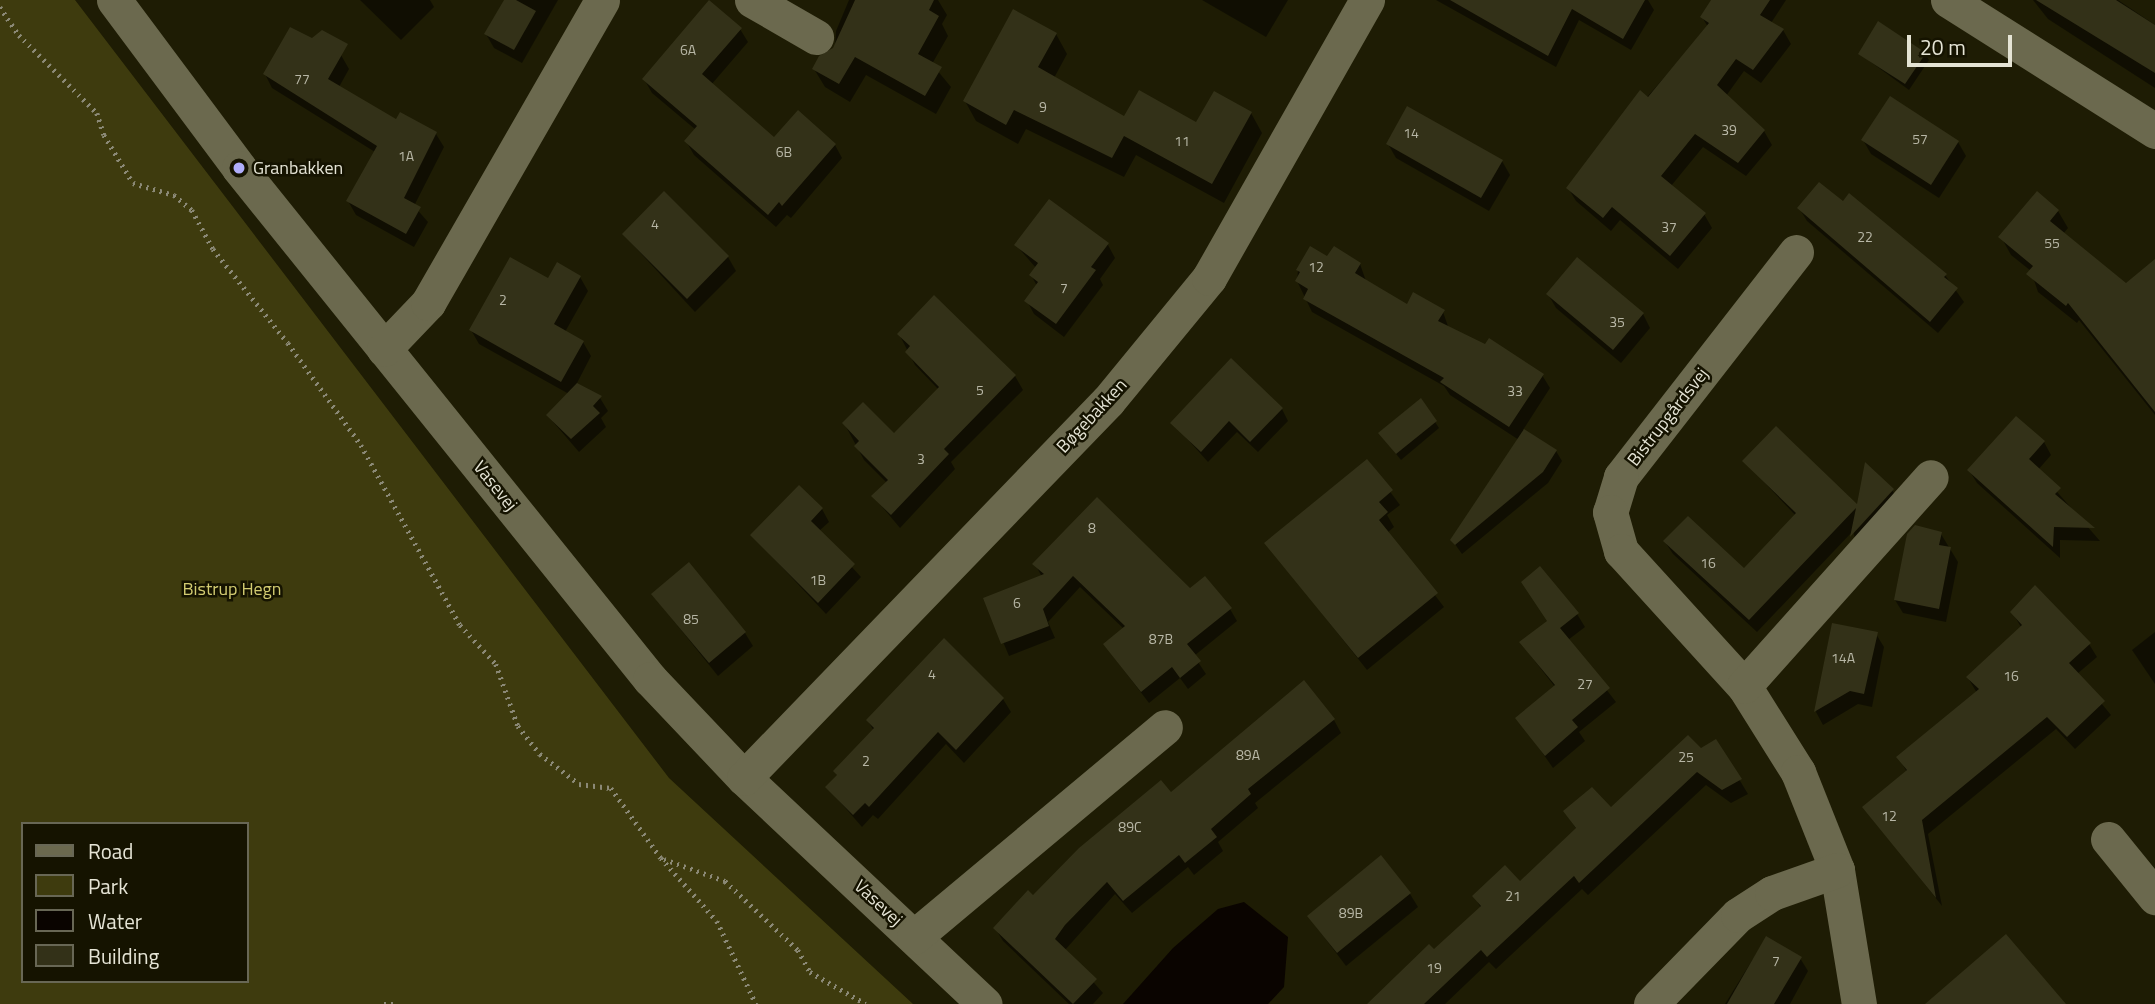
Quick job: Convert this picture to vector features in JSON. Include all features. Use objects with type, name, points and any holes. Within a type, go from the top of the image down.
[{"type":"street","name":"Vasevej","points":[[114,0],[384,349],[650,679],[744,778],[985,1004]]},
{"type":"street","points":[[384,349],[428,303],[602,0]]},
{"type":"street","points":[[752,0],[816,37]]},
{"type":"street","name":"Bøgebakken","points":[[744,778],[1108,401],[1209,278],[1367,0]]},
{"type":"street","points":[[1948,0],[2155,131]]},
{"type":"street","name":"Bistrupgårdsvej","points":[[1796,252],[1621,477],[1610,512],[1621,551],[1744,685],[1798,772],[1838,870],[1859,1004]]},
{"type":"street","points":[[1744,685],[1931,477]]},
{"type":"street","name":"Vasevej","points":[[914,937],[1165,727]]},
{"type":"street","points":[[2108,839],[2155,897]]},
{"type":"street","points":[[1651,1004],[1738,915],[1772,892],[1838,870]]},
{"type":"path","points":[[0,7],[19,35],[97,113],[104,135],[133,183],[174,195],[192,210],[212,249],[288,343],[361,446],[460,625],[496,664],[518,726],[540,754],[579,783],[611,788],[661,858],[717,921],[756,1004]]},
{"type":"path","points":[[661,858],[724,881],[798,950],[810,972],[866,1004]]},
{"type":"path","points":[[384,1004],[398,1004]]},
{"type":"green space","name":"Bistrup Hegn","points":[[0,0],[75,0],[669,778],[913,1004],[0,1004]]},
{"type":"water","points":[[1244,902],[1288,937],[1284,987],[1268,1004],[1123,1004],[1173,948],[1218,909]]},
{"type":"building","points":[[504,0],[516,0],[536,11],[514,50],[484,34]]},
{"type":"building","points":[[709,0],[742,28],[702,74],[774,137],[798,110],[836,144],[782,206],[779,202],[768,215],[684,141],[697,126],[642,79]]},
{"type":"building","points":[[855,0],[934,0],[929,10],[939,16],[918,54],[942,67],[925,96],[855,57],[839,84],[812,69],[819,56],[833,48]]},
{"type":"building","points":[[1450,0],[1645,0],[1623,39],[1572,9],[1548,56]]},
{"type":"building","points":[[1711,0],[1770,0],[1760,15],[1784,29],[1753,70],[1736,59],[1717,85],[1765,130],[1738,163],[1695,134],[1661,176],[1706,213],[1670,256],[1612,207],[1603,218],[1566,188],[1640,90],[1648,97],[1709,23],[1700,17]]},
{"type":"building","points":[[2036,0],[2116,0],[2155,25],[2155,73]]},
{"type":"building","points":[[1013,9],[1057,33],[1038,67],[1124,116],[1139,90],[1196,122],[1214,91],[1252,112],[1212,184],[1124,136],[1112,158],[1014,110],[1006,125],[963,101]]},
{"type":"building","points":[[1878,21],[1926,53],[1905,84],[1858,54]]},
{"type":"building","points":[[290,27],[312,38],[322,30],[348,44],[328,79],[396,119],[400,112],[437,132],[404,198],[421,207],[406,234],[346,201],[377,146],[263,74]]},
{"type":"building","points":[[1890,96],[1959,141],[1931,185],[1861,140]]},
{"type":"building","points":[[1407,106],[1503,160],[1481,198],[1386,144]]},
{"type":"building","points":[[1819,182],[1843,201],[1849,193],[1947,274],[1944,277],[1958,288],[1930,322],[1797,208]]},
{"type":"building","points":[[664,191],[729,256],[687,299],[622,234]]},
{"type":"building","points":[[2037,191],[2059,210],[2050,221],[2126,283],[2155,259],[2155,412],[2068,303],[2066,306],[2026,274],[2033,266],[1998,237]]},
{"type":"building","points":[[1049,199],[1109,243],[1091,267],[1096,270],[1056,324],[1024,301],[1038,282],[1029,275],[1038,263],[1014,245]]},
{"type":"building","points":[[1310,246],[1327,256],[1334,246],[1361,263],[1355,273],[1407,304],[1413,292],[1445,310],[1438,321],[1485,344],[1489,338],[1544,374],[1509,427],[1440,382],[1444,378],[1303,299],[1308,289],[1295,281],[1300,272],[1296,270]]},
{"type":"building","points":[[510,257],[548,278],[557,262],[581,276],[554,324],[584,341],[561,382],[469,330]]},
{"type":"building","points":[[1577,257],[1644,313],[1613,350],[1546,294]]},
{"type":"building","points":[[934,295],[1016,375],[944,449],[949,454],[891,515],[871,496],[888,480],[854,446],[859,441],[842,423],[863,402],[894,433],[939,387],[905,352],[910,346],[897,334]]},
{"type":"building","points":[[1231,358],[1283,408],[1250,442],[1229,421],[1201,452],[1170,423]]},
{"type":"building","points":[[577,383],[602,396],[593,406],[600,413],[571,439],[546,415]]},
{"type":"building","points":[[1421,398],[1437,421],[1396,454],[1378,433]]},
{"type":"building","points":[[2016,416],[2045,441],[2029,459],[2061,488],[2055,494],[2095,528],[2054,527],[2053,547],[1967,470]]},
{"type":"building","points":[[1776,426],[1857,504],[1865,462],[1894,489],[1850,537],[1856,508],[1749,620],[1663,541],[1688,516],[1744,568],[1796,513],[1742,461]]},
{"type":"building","points":[[1524,429],[1557,450],[1543,472],[1455,545],[1450,540]]},
{"type":"building","points":[[1367,459],[1393,490],[1379,502],[1388,512],[1379,520],[1438,593],[1358,658],[1264,543]]},
{"type":"building","points":[[799,485],[823,508],[811,521],[855,564],[818,603],[750,535]]},
{"type":"building","points":[[1097,497],[1190,588],[1205,576],[1232,608],[1187,644],[1201,661],[1180,678],[1172,667],[1141,692],[1103,644],[1125,626],[1073,576],[1043,609],[1049,626],[1001,644],[983,598],[1044,574],[1032,564]]},
{"type":"building","points":[[1915,525],[1942,532],[1939,545],[1951,547],[1939,609],[1894,600],[1907,534]]},
{"type":"building","points":[[689,562],[746,632],[709,663],[651,594]]},
{"type":"building","points":[[1540,566],[1579,613],[1560,628],[1610,688],[1572,720],[1578,727],[1545,756],[1515,718],[1555,685],[1519,642],[1547,621],[1521,582]]},
{"type":"building","points":[[2035,585],[2091,643],[2069,663],[2105,701],[2067,737],[2047,717],[1922,820],[1936,898],[1862,807],[1907,770],[1896,757],[1979,689],[1966,677],[2022,625],[2010,612]]},
{"type":"building","points":[[1832,623],[1878,632],[1864,694],[1850,691],[1814,712]]},
{"type":"building","points":[[944,638],[1004,698],[956,750],[938,732],[869,807],[865,803],[853,815],[825,787],[837,775],[833,771],[874,728],[866,720]]},
{"type":"building","points":[[1304,680],[1335,719],[1248,789],[1251,794],[1211,829],[1217,837],[1185,863],[1179,855],[1123,901],[1107,882],[1055,939],[1097,979],[1073,1004],[993,928],[1028,890],[1033,895],[1079,848],[1161,780],[1171,792]]},
{"type":"building","points":[[1688,735],[1701,748],[1716,739],[1742,779],[1722,790],[1697,772],[1579,883],[1574,876],[1487,957],[1481,950],[1424,1004],[1367,1004],[1429,944],[1434,949],[1481,906],[1472,896],[1505,865],[1520,881],[1576,828],[1563,811],[1592,787],[1611,807]]},
{"type":"building","points":[[1381,855],[1411,893],[1337,953],[1307,916]]},
{"type":"building","points":[[2006,934],[2066,1004],[1925,1004]]},
{"type":"building","points":[[1766,936],[1802,957],[1774,1004],[1727,1004]]},
{"type":"place","name":"Granbakken","points":[[239,168]]}]
